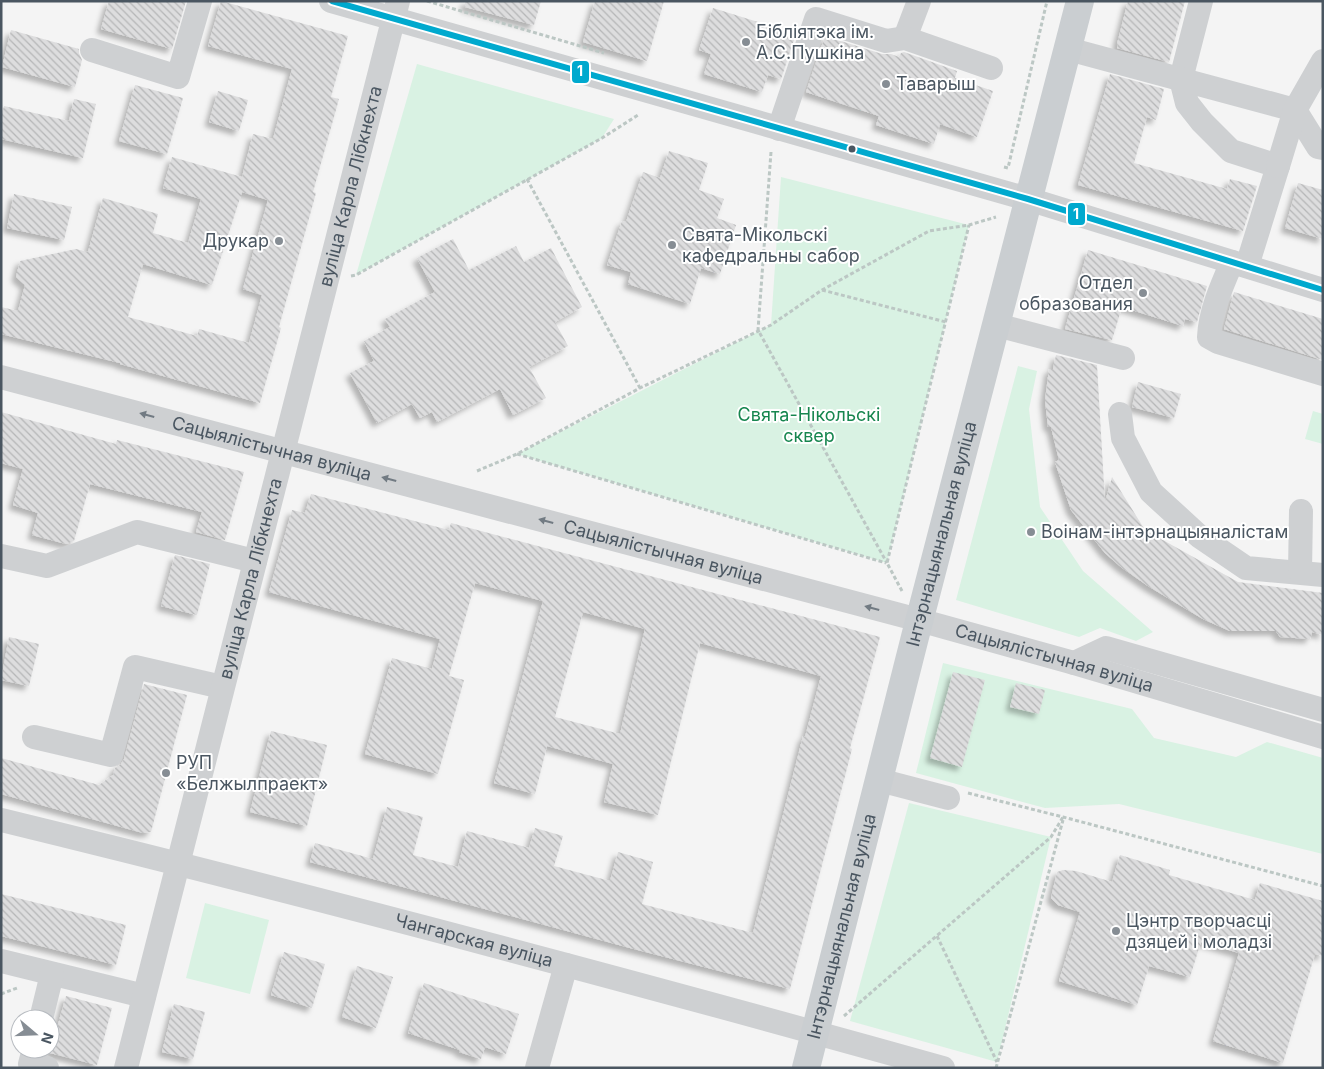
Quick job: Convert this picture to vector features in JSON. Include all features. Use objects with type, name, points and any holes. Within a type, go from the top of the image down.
[{"type":"main road","name":"Інтэрнацыянальная вуліца","points":[[806,1068],[919,620],[1080,1]]},
{"type":"street","points":[[92,50],[178,77],[200,1]]},
{"type":"street","points":[[332,1],[396,10],[779,128],[1028,199],[1323,290]]},
{"type":"street","points":[[905,38],[918,1]]},
{"type":"street","points":[[1201,1],[1181,79],[1187,103],[1202,122],[1231,151],[1278,166]]},
{"type":"street","name":"вуліца Карла Лібкнехта","points":[[126,1068],[396,10]]},
{"type":"street","points":[[779,128],[816,19],[886,42],[905,38],[991,68]]},
{"type":"street","points":[[1068,48],[1295,110],[1318,147],[1323,148]]},
{"type":"street","points":[[1323,61],[1295,110],[1278,166],[1240,264],[1224,280],[1209,327],[1209,337],[1218,342],[1323,374]]},
{"type":"street","points":[[996,325],[1123,358]]},
{"type":"street","name":"Сацыялістычная вуліца","points":[[1,377],[919,620],[1074,663],[1323,737]]},
{"type":"street","points":[[1120,414],[1123,438],[1151,492],[1199,536],[1246,568],[1311,574],[1301,511]]},
{"type":"street","points":[[1,556],[47,566],[137,532],[255,561]]},
{"type":"street","points":[[1074,663],[1106,648],[1323,710]]},
{"type":"street","points":[[34,737],[111,755],[135,667],[222,687]]},
{"type":"street","points":[[879,780],[957,795]]},
{"type":"street","name":"Чангарская вуліца","points":[[1,820],[178,863],[566,965],[944,1068]]},
{"type":"street","points":[[1,961],[144,996]]},
{"type":"street","points":[[537,1068],[566,965]]},
{"type":"street","points":[[43,1009],[52,974]]},
{"type":"street","points":[[31,1059],[30,1064],[47,1068]]},
{"type":"path","points":[[1008,168],[1047,1]]},
{"type":"path","points":[[349,276],[356,275],[602,138],[638,115]]},
{"type":"path","points":[[771,152],[758,330],[902,592]]},
{"type":"path","points":[[527,179],[640,388]]},
{"type":"path","points":[[478,471],[517,454],[640,388],[771,324],[822,290],[929,231],[969,225],[996,217]]},
{"type":"path","points":[[887,563],[969,225]]},
{"type":"path","points":[[822,290],[946,322]]},
{"type":"path","points":[[517,454],[887,563]]},
{"type":"path","points":[[957,795],[1064,816],[1323,886]]},
{"type":"path","points":[[844,1017],[1051,837],[1064,816]]},
{"type":"path","points":[[996,1068],[1064,816]]},
{"type":"path","points":[[937,936],[998,1062]]},
{"type":"green space","points":[[417,64],[614,119],[602,138],[356,275]]},
{"type":"green space","name":"Свята-Нікольскі сквер","points":[[781,177],[969,225],[887,563],[517,454],[771,325]]},
{"type":"green space","points":[[1018,366],[1037,371],[1029,409],[1040,507],[1083,571],[1153,632],[1136,641],[1100,628],[1079,637],[956,600]]},
{"type":"green space","points":[[1313,411],[1323,414],[1323,444],[1305,439]]},
{"type":"green space","points":[[943,663],[1132,709],[1154,738],[1236,757],[1267,742],[1323,758],[1323,854],[1119,804],[1045,808],[916,773]]},
{"type":"green space","points":[[909,803],[1051,837],[997,1062],[850,1021]]},
{"type":"green space","points":[[205,903],[269,920],[250,994],[186,978]]},
{"type":"building","points":[[109,1],[186,1],[172,49],[101,29]]},
{"type":"building","points":[[221,1],[348,36],[331,97],[339,99],[313,192],[316,193],[260,403],[120,363],[1,334],[1,307],[18,311],[25,285],[16,277],[20,261],[76,249],[88,252],[103,198],[158,214],[153,233],[188,243],[201,199],[163,188],[172,157],[242,177],[253,134],[273,139],[292,69],[208,46]],"holes":[[[242,192],[268,200],[243,289],[262,295],[249,343],[199,329],[197,336],[128,317],[143,264],[212,285]]]},
{"type":"building","points":[[465,1],[541,1],[534,25],[465,7]]},
{"type":"building","points":[[595,1],[664,1],[647,61],[583,42]]},
{"type":"building","points":[[1128,1],[1185,1],[1169,62],[1117,48]]},
{"type":"building","name":"Бібліятэка ім. А.С.Пушкіна","points":[[713,8],[796,34],[781,79],[768,75],[762,92],[704,74],[711,54],[699,50]]},
{"type":"building","points":[[11,30],[79,49],[82,60],[75,87],[2,67]]},
{"type":"building","name":"Таварыш","points":[[825,36],[882,54],[891,54],[899,57],[904,52],[957,71],[955,78],[993,91],[977,137],[940,124],[934,144],[876,125],[879,116],[806,92]]},
{"type":"building","points":[[1110,74],[1164,89],[1156,120],[1147,117],[1134,163],[1227,189],[1230,179],[1257,186],[1243,231],[1078,185]]},
{"type":"building","points":[[135,85],[183,98],[167,154],[119,141]]},
{"type":"building","points":[[218,91],[248,100],[239,131],[209,122]]},
{"type":"building","points":[[74,99],[96,104],[83,158],[1,139],[1,117],[4,106],[69,121]]},
{"type":"building","name":"Свята-Мікольскі кафедральны сабор","points":[[669,151],[708,163],[699,190],[724,199],[717,218],[736,225],[720,274],[701,268],[690,304],[628,284],[631,272],[607,265],[622,221],[626,222],[643,172],[660,178]]},
{"type":"building","points":[[1298,183],[1323,190],[1323,239],[1285,228]]},
{"type":"building","points":[[14,194],[72,207],[64,240],[7,228]]},
{"type":"building","points":[[453,239],[469,270],[516,246],[524,262],[551,248],[582,307],[555,322],[568,346],[529,367],[546,398],[513,415],[500,389],[437,422],[432,412],[420,418],[412,404],[377,423],[350,373],[374,361],[364,341],[390,327],[385,319],[435,292],[417,258]]},
{"type":"building","name":"Отдел образования","points":[[1088,250],[1207,286],[1197,322],[1185,319],[1183,326],[1122,307],[1112,340],[1065,329]]},
{"type":"building","points":[[1234,292],[1323,319],[1323,360],[1224,329]]},
{"type":"building","points":[[1056,355],[1097,365],[1105,502],[1112,477],[1145,530],[1238,582],[1323,593],[1323,635],[1312,632],[1310,639],[1280,637],[1276,631],[1230,631],[1203,619],[1148,586],[1105,553],[1071,510],[1055,462],[1059,460],[1051,427],[1048,427],[1045,400],[1049,369],[1053,369]]},
{"type":"building","points":[[1138,382],[1181,394],[1174,418],[1132,407]]},
{"type":"building","points":[[1,412],[116,444],[117,440],[244,472],[225,540],[196,532],[202,512],[90,484],[74,541],[66,544],[32,535],[38,513],[13,505],[23,469],[1,463]]},
{"type":"building","points":[[311,494],[449,530],[451,523],[880,637],[850,748],[852,749],[790,989],[310,862],[315,843],[373,859],[387,807],[423,817],[413,855],[458,867],[467,831],[529,848],[535,828],[563,836],[554,866],[610,881],[618,852],[653,862],[642,904],[753,933],[803,736],[805,737],[821,676],[700,643],[658,815],[604,802],[613,764],[547,746],[535,794],[494,783],[543,601],[475,583],[449,676],[464,680],[438,774],[365,754],[392,658],[432,669],[440,639],[269,592],[292,510],[305,513]],"holes":[[[583,612],[645,629],[620,734],[555,717]]]},
{"type":"building","points":[[175,555],[210,564],[197,615],[161,606]]},
{"type":"building","points":[[9,637],[39,644],[29,686],[1,680]]},
{"type":"building","points":[[953,672],[985,680],[962,767],[930,758]]},
{"type":"building","points":[[1016,683],[1045,690],[1039,714],[1010,707]]},
{"type":"building","points":[[144,684],[187,695],[151,832],[143,833],[1,794],[1,758],[99,785],[113,775],[115,768],[124,759]]},
{"type":"building","points":[[271,731],[327,745],[307,826],[250,812]]},
{"type":"building","points":[[1120,855],[1170,870],[1169,875],[1255,900],[1260,883],[1323,901],[1323,956],[1315,954],[1283,1063],[1213,1041],[1239,953],[1201,942],[1190,977],[1149,966],[1137,1005],[1059,981],[1080,912],[1058,905],[1051,898],[1057,872],[1063,870],[1076,871],[1112,882]]},
{"type":"building","points":[[1,894],[126,925],[116,965],[1,936]]},
{"type":"building","points":[[284,952],[325,964],[312,1008],[271,995]]},
{"type":"building","points":[[357,966],[393,977],[376,1028],[342,1017]]},
{"type":"building","points":[[424,983],[519,1014],[506,1054],[485,1047],[481,1059],[408,1033]]},
{"type":"building","points":[[66,996],[112,1008],[97,1065],[60,1056],[60,1017]]},
{"type":"building","points":[[174,1004],[205,1012],[193,1059],[162,1052]]},
{"type":"transit line","name":"1","points":[[332,1],[1028,199],[1323,290]]},
{"type":"place","name":"Бібліятэка ім. А.С.Пушкіна","points":[[746,42]]},
{"type":"place","name":"Таварыш","points":[[886,84]]},
{"type":"place","name":"Друкар","points":[[279,241]]},
{"type":"place","name":"Свята-Мікольскі кафедральны сабор","points":[[672,245]]},
{"type":"place","name":"Отдел образования","points":[[1143,293]]},
{"type":"place","name":"Воінам-інтэрнацыяналістам","points":[[1031,532]]},
{"type":"place","name":"РУП «Белжылпраект»","points":[[166,773]]},
{"type":"place","name":"Цэнтр творчасці дзяцей і моладзі","points":[[1116,931]]}]
